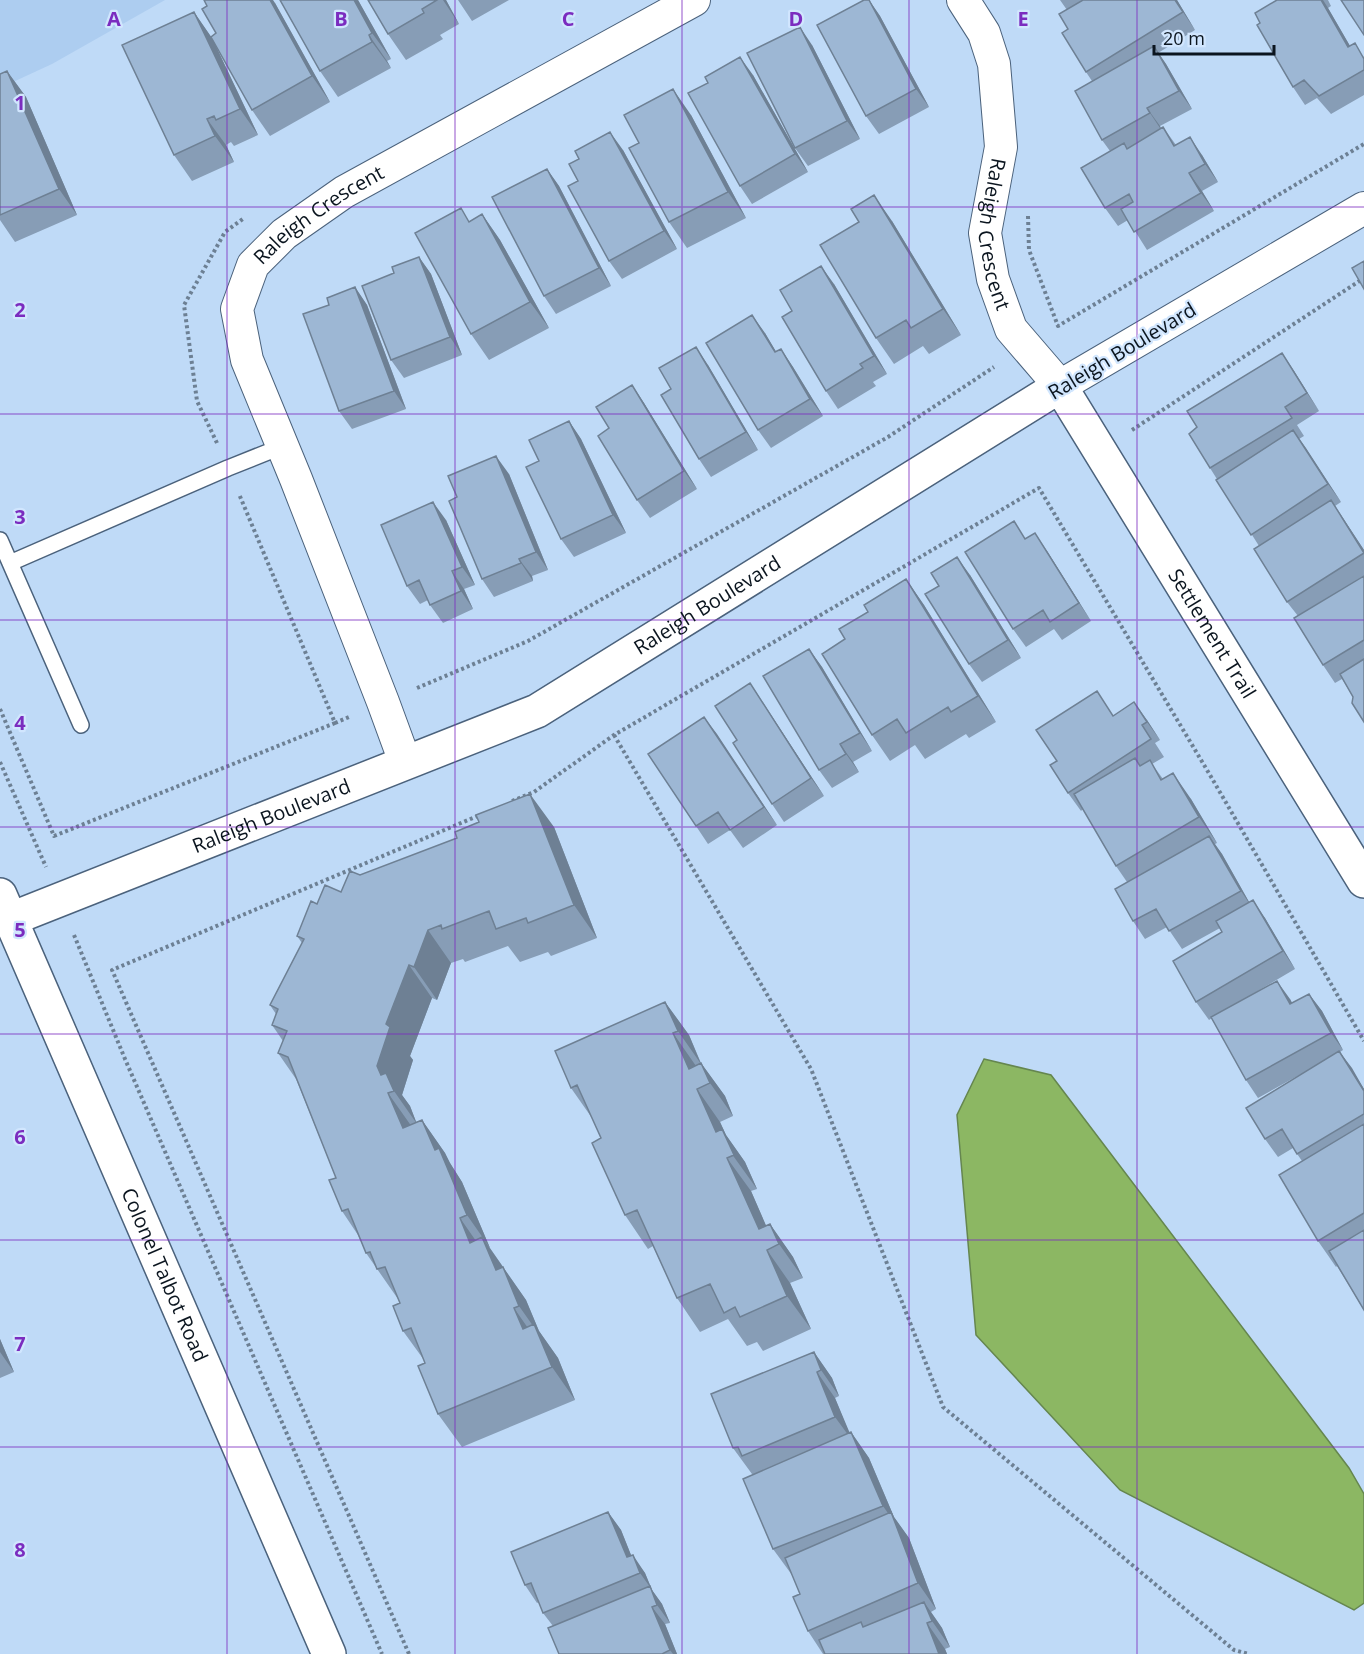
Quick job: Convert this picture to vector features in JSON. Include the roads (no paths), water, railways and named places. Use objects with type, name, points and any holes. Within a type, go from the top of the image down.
[{"type":"street","name":"Raleigh Crescent","points":[[405,762],[283,446],[247,360],[237,309],[253,265],[284,234],[344,192],[694,0]]},
{"type":"street","name":"Raleigh Crescent","points":[[963,0],[984,33],[994,64],[1001,147],[984,233],[993,279],[1011,329],[1060,386]]},
{"type":"street","name":"Raleigh Boulevard","points":[[5,907],[60,900],[537,711],[1060,386],[1364,208]]},
{"type":"street","name":"Settlement Trail","points":[[1060,386],[1364,881]]},
{"type":"street","name":"Colonel Talbot Road","points":[[5,907],[329,1654]]},
{"type":"lane","points":[[10,563],[283,446]]},
{"type":"lane","points":[[0,540],[81,725]]}]
